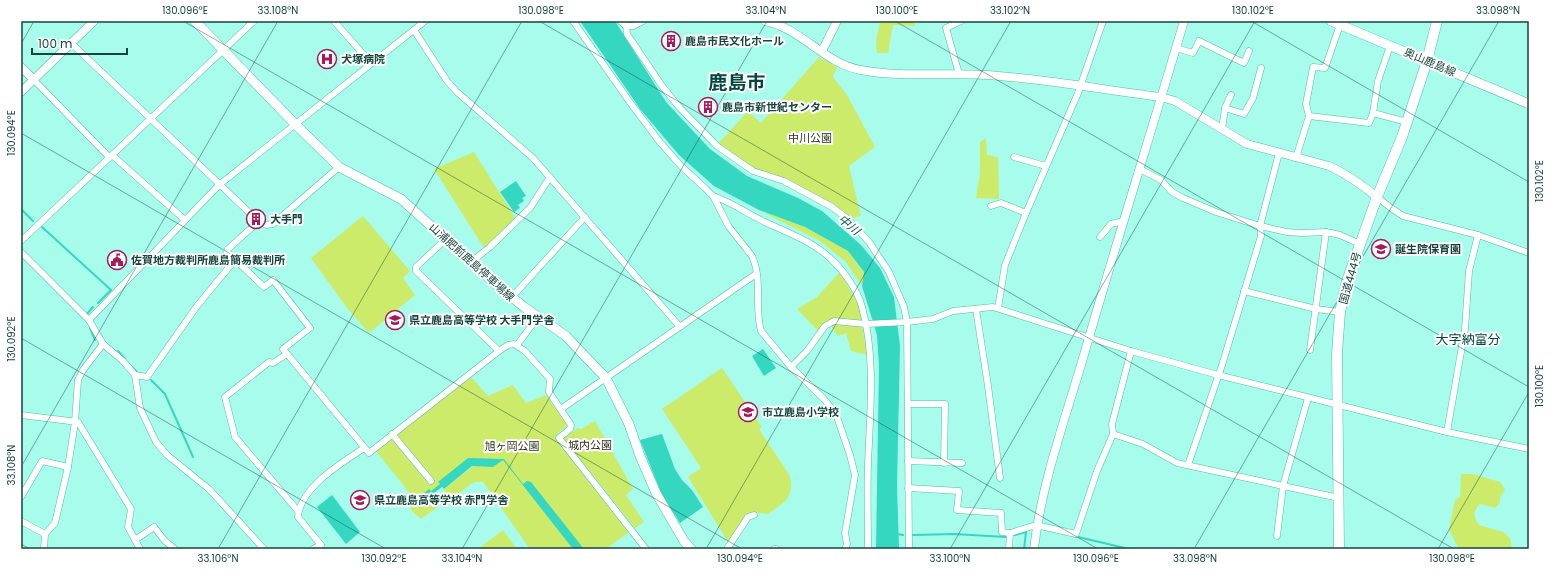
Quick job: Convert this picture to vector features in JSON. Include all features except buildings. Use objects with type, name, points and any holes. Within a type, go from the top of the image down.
[{"type":"highway","name":"国道444号","points":[[1339,549],[1337,353],[1340,312],[1347,281],[1360,244],[1407,122],[1427,61],[1437,21]]},
{"type":"main road","name":"山浦肥前鹿島停車場線","points":[[195,21],[339,167],[401,199],[511,298],[566,336],[606,378],[629,424],[640,456],[656,493],[684,541],[691,549]]},
{"type":"main road","name":"奥山鹿島線","points":[[1331,21],[1529,104]]},
{"type":"street","points":[[21,92],[94,21]]},
{"type":"street","points":[[21,241],[254,21]]},
{"type":"street","points":[[334,21],[371,63]]},
{"type":"street","points":[[89,320],[220,185],[425,21]]},
{"type":"street","points":[[573,21],[628,101],[659,141],[713,196],[729,227],[752,256],[758,285],[759,325],[761,332],[792,367],[824,399],[836,414],[855,475],[845,532],[847,544],[845,549]]},
{"type":"street","points":[[620,21],[626,26],[633,26],[643,21]]},
{"type":"street","points":[[765,21],[783,26],[848,66],[860,70],[901,74],[959,74],[1021,78],[1161,97],[1175,101],[1247,144],[1329,166],[1342,172],[1362,184],[1403,216],[1478,235],[1529,253]]},
{"type":"street","points":[[822,51],[837,21]]},
{"type":"street","points":[[959,74],[946,28],[961,21]]},
{"type":"street","points":[[998,308],[1005,265],[1078,92],[1103,21]]},
{"type":"street","points":[[1034,549],[1036,525],[1051,467],[1184,21]]},
{"type":"street","points":[[1296,158],[1309,116],[1306,104],[1313,67],[1325,68],[1340,25]]},
{"type":"street","points":[[626,26],[627,34],[662,86],[680,108],[717,146],[754,171],[784,182],[832,207],[849,220],[876,252],[889,272],[904,307],[907,322],[909,549]]},
{"type":"street","points":[[414,30],[447,81],[457,92],[533,158],[680,327]]},
{"type":"street","points":[[1176,48],[1193,53],[1199,41],[1244,64],[1249,51]]},
{"type":"street","points":[[71,43],[249,214],[266,225],[273,224],[339,167]]},
{"type":"street","points":[[1309,116],[1369,123],[1373,113],[1378,81],[1390,46]]},
{"type":"street","points":[[21,67],[110,156],[185,220]]},
{"type":"street","points":[[1225,108],[1244,114],[1253,98],[1261,68]]},
{"type":"street","points":[[1222,129],[1225,108],[1231,95]]},
{"type":"street","points":[[1373,113],[1407,122]]},
{"type":"street","points":[[1188,465],[1218,375],[1261,236],[1260,226],[1279,153]]},
{"type":"street","points":[[1014,157],[1046,166]]},
{"type":"street","points":[[1140,169],[1161,180],[1172,192],[1188,201],[1260,226],[1302,234],[1326,232],[1340,235],[1360,244]]},
{"type":"street","points":[[471,262],[490,247],[530,208],[550,177]]},
{"type":"street","points":[[713,196],[802,240],[830,258],[845,274],[862,306],[866,324],[871,370],[868,549]]},
{"type":"street","points":[[991,206],[1001,203],[1026,213]]},
{"type":"street","points":[[511,298],[585,217]]},
{"type":"street","points":[[257,220],[228,249],[227,252],[264,287],[273,280],[310,328],[283,349],[368,453],[498,351],[508,345],[517,345],[525,351],[550,379],[549,392],[571,425],[570,428],[559,438],[646,549]]},
{"type":"street","points":[[1100,237],[1111,224],[1124,221]]},
{"type":"street","points":[[1310,350],[1326,232]]},
{"type":"street","points":[[1447,432],[1465,329],[1469,272],[1478,235]]},
{"type":"street","points":[[446,239],[416,267],[416,271],[498,351]]},
{"type":"street","points":[[21,252],[89,320],[103,344],[123,361],[135,375],[140,408],[156,442],[167,455],[209,489],[264,549]]},
{"type":"street","points":[[135,375],[148,377],[197,306],[235,260]]},
{"type":"street","points":[[561,409],[756,274]]},
{"type":"street","points":[[1244,291],[1316,308],[1340,312]]},
{"type":"street","points":[[792,367],[825,326],[830,322],[840,321],[855,324],[907,322],[933,319],[953,311],[998,308],[1131,351],[1218,375],[1447,432],[1529,449]]},
{"type":"street","points":[[976,309],[1000,478]]},
{"type":"street","points":[[517,345],[538,317]]},
{"type":"street","points":[[44,549],[45,534],[55,523],[68,467],[75,422],[78,380],[83,370],[103,344]]},
{"type":"street","points":[[908,488],[959,491],[957,510],[1001,513],[1002,532],[1010,533],[1036,525],[1076,534],[1097,472],[1113,434],[1112,424],[1131,351]]},
{"type":"street","points":[[287,354],[273,363],[269,362],[225,397],[235,437],[298,511]]},
{"type":"street","points":[[1277,536],[1283,486],[1308,398]]},
{"type":"street","points":[[908,404],[945,404],[944,463]]},
{"type":"street","points":[[21,415],[78,422],[131,509],[128,527],[140,549]]},
{"type":"street","points":[[392,434],[431,481]]},
{"type":"street","points":[[1113,434],[1143,444],[1177,463],[1339,498]]},
{"type":"street","points":[[313,549],[321,545],[298,517],[298,511],[309,490],[340,464],[364,448]]},
{"type":"street","points":[[21,497],[42,461],[68,467]]},
{"type":"street","points":[[908,462],[962,463]]},
{"type":"street","points":[[727,549],[748,517],[754,515]]},
{"type":"street","points":[[21,521],[45,534]]},
{"type":"street","points":[[135,540],[154,527],[165,541],[175,549]]},
{"type":"street","points":[[1009,549],[1010,533]]},
{"type":"green space","points":[[880,21],[915,21],[915,26],[893,25],[888,53],[877,53],[876,42]]},
{"type":"green space","name":"中川公園","points":[[819,57],[837,67],[833,77],[847,95],[875,147],[849,166],[861,216],[852,218],[832,203],[784,179],[755,169],[718,144],[748,111],[761,123]]},
{"type":"green space","points":[[986,138],[987,155],[998,157],[999,199],[976,198],[980,173],[980,142]]},
{"type":"green space","points":[[474,152],[516,219],[484,248],[434,169]]},
{"type":"green space","points":[[759,210],[805,227],[848,251],[864,273],[862,286],[846,262],[820,241]]},
{"type":"green space","points":[[363,216],[410,271],[403,278],[415,295],[369,333],[347,308],[311,258]]},
{"type":"green space","points":[[840,272],[859,306],[867,355],[851,351],[846,333],[838,336],[828,321],[818,331],[797,309],[817,297]]},
{"type":"green space","points":[[722,368],[762,427],[759,429],[790,476],[791,484],[789,495],[783,503],[768,514],[753,512],[747,515],[728,542],[688,477],[701,468],[662,409]]},
{"type":"green space","name":"旭ヶ岡公園","points":[[471,377],[488,396],[513,385],[526,403],[546,395],[568,425],[558,433],[555,438],[629,532],[606,549],[530,549],[483,482],[474,482],[454,497],[446,495],[444,489],[472,467],[469,462],[418,505],[420,508],[435,496],[440,500],[439,506],[421,519],[411,510],[408,498],[411,495],[376,451]]},
{"type":"green space","name":"城内公園","points":[[595,421],[633,489],[626,495],[644,522],[635,528],[564,439],[577,428],[581,429]]},
{"type":"green space","points":[[1461,474],[1473,474],[1500,482],[1505,490],[1500,497],[1500,503],[1495,508],[1480,504],[1475,512],[1475,517],[1479,525],[1503,532],[1510,538],[1512,549],[1458,548],[1449,529],[1455,500],[1460,497]]},
{"type":"green space","points":[[503,530],[517,549],[478,549]]},
{"type":"shaded area","points":[[580,21],[615,21],[666,102],[710,149],[747,176],[798,198],[822,211],[861,245],[880,268],[894,297],[900,346],[897,486],[899,549],[876,549],[879,365],[877,335],[862,286],[864,272],[848,251],[805,227],[759,210],[714,186],[679,155],[640,109]]},
{"type":"shaded area","points":[[516,181],[526,196],[522,198],[524,201],[518,205],[520,208],[514,212],[500,192]]},
{"type":"shaded area","points":[[763,349],[776,368],[764,376],[752,356]]},
{"type":"shaded area","points":[[662,434],[675,469],[682,480],[692,490],[703,507],[680,523],[662,495],[640,440]]},
{"type":"shaded area","points":[[468,458],[504,459],[523,484],[527,481],[531,482],[584,549],[573,549],[503,460],[493,467],[472,466],[444,489],[442,487],[433,494],[435,496],[420,508],[415,501],[429,489],[431,491],[440,484],[438,482]]},
{"type":"shaded area","points":[[332,495],[360,532],[346,544],[317,507]]},
{"type":"waterway","points":[[21,209],[33,221]]},
{"type":"waterway","points":[[42,227],[111,290],[98,303]]},
{"type":"waterway","points":[[87,314],[93,307]]},
{"type":"waterway","points":[[90,328],[95,340]]},
{"type":"waterway","points":[[118,351],[125,359]]},
{"type":"waterway","points":[[129,364],[137,372]]},
{"type":"waterway","points":[[151,380],[165,394],[193,457]]},
{"type":"waterway","points":[[1015,535],[1026,532],[1024,549]]},
{"type":"waterway","points":[[897,534],[903,535]]},
{"type":"waterway","points":[[913,535],[954,534],[1006,537]]},
{"type":"waterway","points":[[1074,536],[1129,549]]},
{"type":"place","name":"鹿島市民文化ホール","points":[[671,41]]},
{"type":"place","name":"犬塚病院","points":[[327,59]]},
{"type":"place","name":"鹿島市新世紀センター","points":[[708,107]]},
{"type":"place","name":"大手門","points":[[256,219]]},
{"type":"place","name":"誕生院保育園","points":[[1381,249]]},
{"type":"place","name":"佐賀地方裁判所鹿島簡易裁判所","points":[[117,260]]},
{"type":"place","name":"県立鹿島高等学校 大手門学舎","points":[[395,320]]},
{"type":"place","name":"市立鹿島小学校","points":[[748,412]]},
{"type":"place","name":"県立鹿島高等学校 赤門学舎","points":[[360,500]]},
{"type":"district","name":"鹿島市","points":[[737,82]]},
{"type":"district","name":"大字納富分","points":[[1468,339]]},
{"type":"water label","name":"中川","points":[[849,225]]}]
